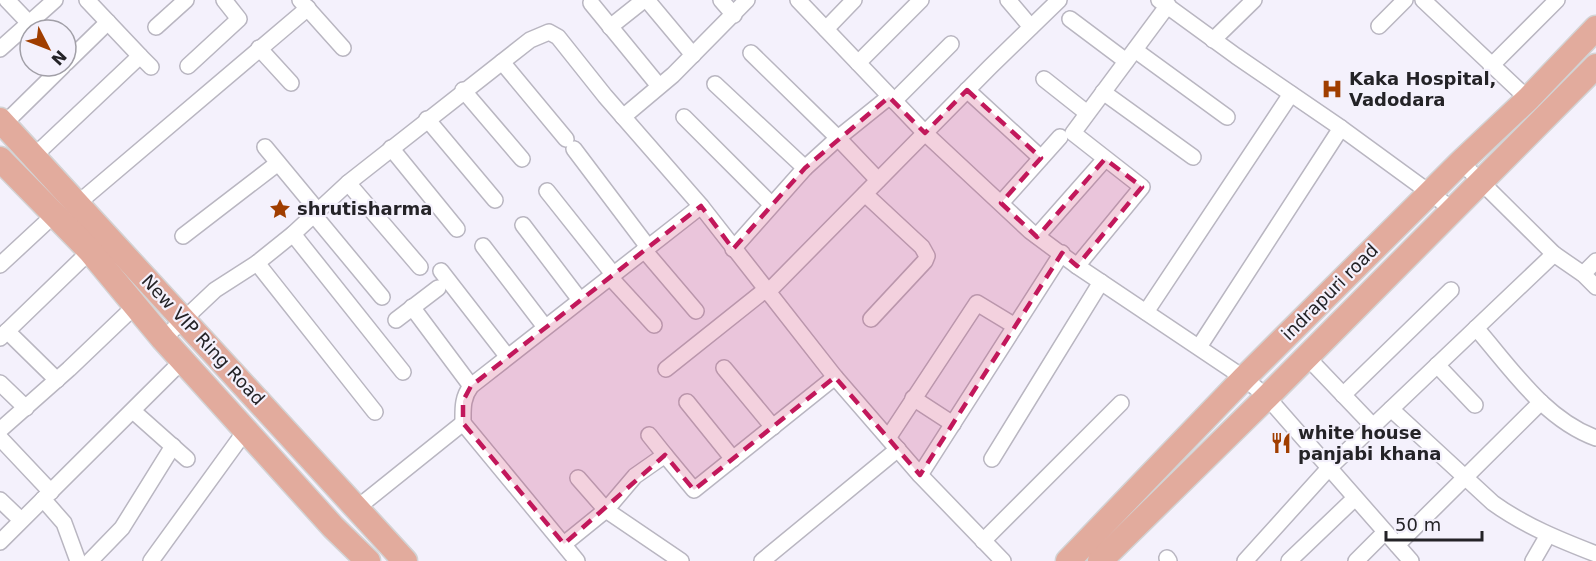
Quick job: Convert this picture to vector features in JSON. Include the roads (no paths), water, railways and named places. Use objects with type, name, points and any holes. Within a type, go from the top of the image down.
[{"type":"main road","name":"indrapuri road","points":[[1068,561],[1244,378],[1430,192],[1528,99],[1596,28]]},
{"type":"main road","name":"indrapuri road","points":[[1100,561],[1267,397],[1596,66]]},
{"type":"main road","name":"New VIP Ring Road","points":[[2,122],[405,561]]},
{"type":"main road","name":"New VIP Ring Road","points":[[3,168],[55,214],[90,251],[163,339],[333,527],[368,561]]},
{"type":"street","points":[[7,0],[25,18]]},
{"type":"street","points":[[34,18],[56,0]]},
{"type":"street","points":[[87,0],[151,67]]},
{"type":"street","points":[[156,27],[186,0]]},
{"type":"street","points":[[188,66],[238,19],[224,0]]},
{"type":"street","points":[[610,27],[646,0],[693,55]]},
{"type":"street","points":[[721,0],[734,15]]},
{"type":"street","points":[[623,117],[693,55],[747,0]]},
{"type":"street","points":[[798,0],[925,133],[1038,236],[1077,266],[1199,346],[1267,397],[1411,561]]},
{"type":"street","points":[[825,29],[854,0]]},
{"type":"street","points":[[858,63],[921,0]]},
{"type":"street","points":[[1008,0],[1031,27]]},
{"type":"street","points":[[666,369],[766,291],[1059,0]]},
{"type":"street","points":[[1213,40],[1254,0]]},
{"type":"street","points":[[1378,26],[1405,0]]},
{"type":"street","points":[[1423,0],[1528,99]]},
{"type":"street","points":[[1491,66],[1557,0]]},
{"type":"street","points":[[77,204],[259,48],[302,2],[343,48]]},
{"type":"street","points":[[591,3],[659,86]]},
{"type":"street","points":[[1077,266],[1142,187],[1073,133],[1130,55],[1163,3],[1452,209]]},
{"type":"street","points":[[1070,18],[1227,117]]},
{"type":"street","points":[[78,51],[108,22]]},
{"type":"street","points":[[0,49],[18,32]]},
{"type":"street","points":[[163,339],[215,290],[256,263],[293,234],[348,183],[463,90],[530,40],[549,32],[558,37],[623,117],[701,206],[834,377],[920,475],[1003,561]]},
{"type":"street","points":[[733,249],[805,168],[838,138],[891,99],[951,44]]},
{"type":"street","points":[[259,48],[291,83]]},
{"type":"street","points":[[751,53],[878,180]]},
{"type":"street","points":[[33,157],[140,56]]},
{"type":"street","points":[[502,62],[570,144],[646,248],[696,311]]},
{"type":"street","points":[[2,122],[50,78]]},
{"type":"street","points":[[1044,80],[1087,113]]},
{"type":"street","points":[[715,84],[805,168]]},
{"type":"street","points":[[463,90],[522,159]]},
{"type":"street","points":[[967,90],[1041,158]]},
{"type":"street","points":[[1103,92],[1193,157]]},
{"type":"street","points":[[1146,312],[1291,94]]},
{"type":"street","points":[[684,117],[771,204]]},
{"type":"street","points":[[427,119],[495,200]]},
{"type":"street","points":[[1199,346],[1341,128]]},
{"type":"street","points":[[1001,203],[1060,137]]},
{"type":"street","points":[[266,147],[382,297]]},
{"type":"street","points":[[391,148],[456,229]]},
{"type":"street","points":[[1038,236],[1105,159]]},
{"type":"street","points":[[1461,162],[1554,254],[1583,274],[1596,287]]},
{"type":"street","points":[[183,236],[278,163]]},
{"type":"street","points":[[348,183],[420,267]]},
{"type":"street","points":[[547,191],[654,325]]},
{"type":"street","points":[[865,194],[922,247],[927,256],[925,261],[871,319]]},
{"type":"street","points":[[577,561],[463,423],[465,393],[507,356],[701,206]]},
{"type":"street","points":[[0,265],[55,214]]},
{"type":"street","points":[[523,225],[580,300]]},
{"type":"street","points":[[293,234],[403,372]]},
{"type":"street","points":[[483,246],[545,327]]},
{"type":"street","points":[[57,380],[4,335],[90,251]]},
{"type":"street","points":[[920,475],[1062,253]]},
{"type":"street","points":[[1245,561],[1329,468],[1554,254]]},
{"type":"street","points":[[1583,274],[1596,261]]},
{"type":"street","points":[[256,263],[375,412]]},
{"type":"street","points":[[441,271],[507,356]]},
{"type":"street","points":[[992,459],[1101,282]]},
{"type":"street","points":[[396,320],[438,288]]},
{"type":"street","points":[[1343,395],[1451,290]]},
{"type":"street","points":[[762,561],[892,443],[913,398],[977,303],[1015,326]]},
{"type":"street","points":[[0,430],[135,306]]},
{"type":"street","points":[[412,308],[471,386]]},
{"type":"street","points":[[1476,328],[1541,402],[1568,426],[1596,438]]},
{"type":"street","points":[[1307,357],[1373,426]]},
{"type":"street","points":[[0,542],[183,360]]},
{"type":"street","points":[[1437,365],[1475,405]]},
{"type":"street","points":[[724,368],[773,427]]},
{"type":"street","points":[[649,435],[694,490],[834,377]]},
{"type":"street","points":[[0,383],[26,408]]},
{"type":"street","points":[[913,398],[953,424]]},
{"type":"street","points":[[687,402],[733,459]]},
{"type":"street","points":[[983,541],[1122,402]]},
{"type":"street","points":[[1397,545],[1541,402]]},
{"type":"street","points":[[1391,409],[1511,516],[1548,535],[1596,554]]},
{"type":"street","points":[[133,411],[187,459]]},
{"type":"street","points":[[357,508],[463,423]]},
{"type":"street","points":[[151,561],[246,430]]},
{"type":"street","points":[[0,438],[47,496],[64,523],[78,561]]},
{"type":"street","points":[[90,561],[122,528],[173,446]]},
{"type":"street","points":[[564,544],[606,510],[629,482],[665,455]]},
{"type":"street","points":[[578,478],[606,510],[681,561]]},
{"type":"street","points":[[1289,561],[1355,498]]},
{"type":"street","points":[[0,500],[21,520]]},
{"type":"street","points":[[1356,561],[1385,532]]},
{"type":"street","points":[[1533,561],[1548,535]]},
{"type":"place","name":"Kaka Hospital, Vadodara","points":[[1332,89]]},
{"type":"place","name":"shrutisharma","points":[[280,209]]},
{"type":"place","name":"white house panjabi khana","points":[[1281,443]]}]
